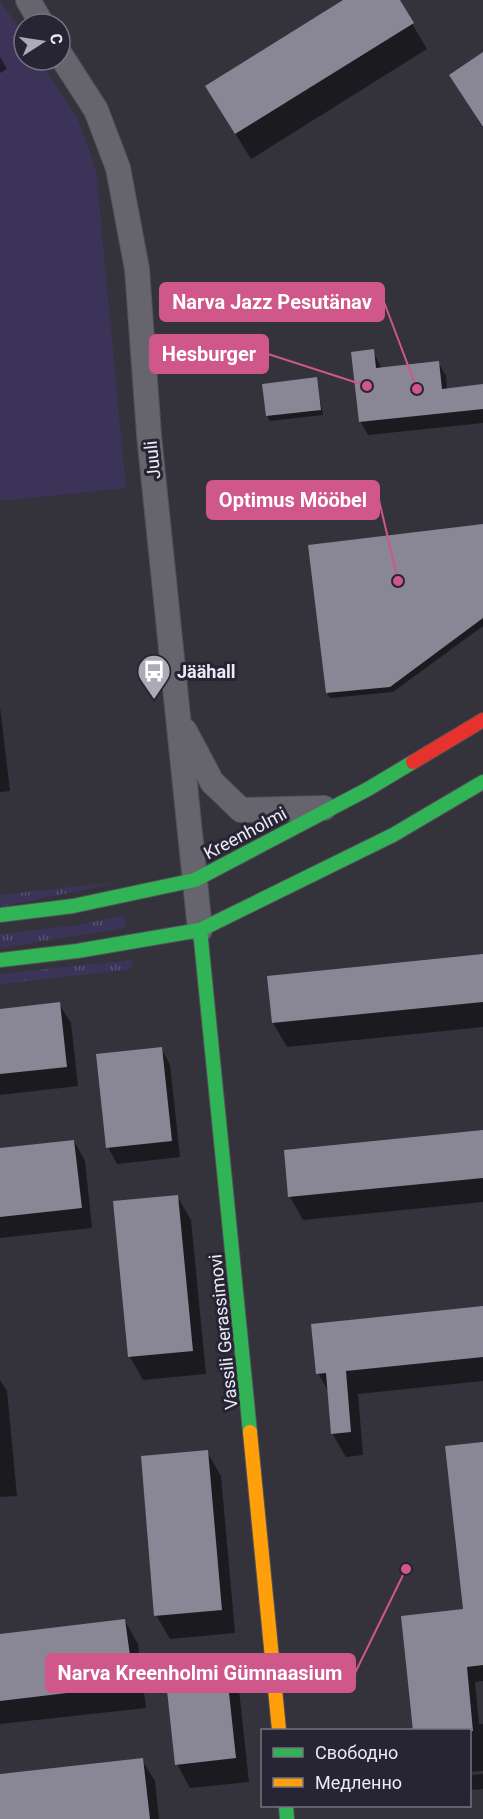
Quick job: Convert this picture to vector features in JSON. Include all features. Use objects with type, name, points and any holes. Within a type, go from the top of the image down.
[{"type":"main road","name":"Kreenholmi","points":[[0,915],[73,906],[195,880],[332,808],[483,720]]},
{"type":"main road","points":[[0,960],[76,951],[200,930],[393,835],[483,782]]},
{"type":"main road","name":"Vassili Gerassimovi","points":[[200,930],[279,1729]]},
{"type":"street","name":"Juuli","points":[[72,72],[96,110],[118,168],[137,268],[149,435],[200,930]]},
{"type":"street","points":[[179,718],[212,782],[241,810],[279,811],[332,808]]},
{"type":"green space","points":[[0,0],[12,18],[12,72],[48,72],[78,120],[96,170],[126,488],[0,501]]},
{"type":"green space","points":[[112,884],[0,907],[0,895]]},
{"type":"green space","points":[[124,915],[126,928],[0,948],[0,934],[79,925]]},
{"type":"green space","points":[[132,960],[131,968],[126,970],[0,984],[0,974]]},
{"type":"building","points":[[343,0],[400,0],[414,23],[235,134],[205,86]]},
{"type":"building","points":[[483,52],[483,127],[449,75]]},
{"type":"building","points":[[374,349],[376,368],[439,361],[442,389],[483,384],[483,409],[359,422],[351,352]]},
{"type":"building","points":[[317,377],[321,410],[266,416],[262,384]]},
{"type":"building","points":[[483,524],[483,618],[390,687],[326,693],[308,545]]},
{"type":"building","points":[[483,954],[483,1002],[272,1023],[267,976]]},
{"type":"building","points":[[60,1002],[67,1067],[0,1074],[0,1009]]},
{"type":"building","points":[[162,1047],[172,1141],[106,1148],[96,1054]]},
{"type":"building","points":[[483,1130],[483,1178],[288,1197],[284,1150]]},
{"type":"building","points":[[74,1140],[82,1208],[0,1217],[0,1148]]},
{"type":"building","points":[[178,1195],[193,1351],[128,1357],[113,1201]]},
{"type":"building","points":[[483,1306],[483,1357],[346,1371],[351,1432],[331,1434],[326,1373],[316,1374],[311,1324]]},
{"type":"building","points":[[483,1442],[483,1665],[467,1667],[473,1731],[471,1729],[413,1729],[401,1616],[463,1609],[445,1446]]},
{"type":"building","points":[[208,1450],[222,1610],[154,1616],[141,1456]]},
{"type":"building","points":[[125,1619],[134,1685],[0,1701],[0,1634]]},
{"type":"building","points":[[226,1665],[236,1758],[175,1765],[165,1672]]},
{"type":"building","points":[[143,1758],[150,1819],[0,1819],[0,1774]]},
{"type":"traffic: fast","points":[[0,915],[73,906],[195,880],[368,789],[413,762]]},
{"type":"traffic: fast","points":[[0,960],[77,951],[200,930],[393,835],[483,782]]},
{"type":"traffic: fast","points":[[200,930],[250,1432]]},
{"type":"traffic: fast","points":[[286,1807],[287,1819]]},
{"type":"traffic: slow","points":[[250,1432],[279,1729]]},
{"type":"traffic: jam","points":[[413,762],[483,720]]},
{"type":"place","name":"Hesburger","points":[[367,386]]},
{"type":"place","name":"Narva Jazz Pesutänav","points":[[417,389]]},
{"type":"place","name":"Optimus Mööbel","points":[[398,581]]},
{"type":"place","name":"Jäähall","points":[[154,700]]},
{"type":"place","name":"Narva Kreenholmi Gümnaasium","points":[[406,1569]]}]
